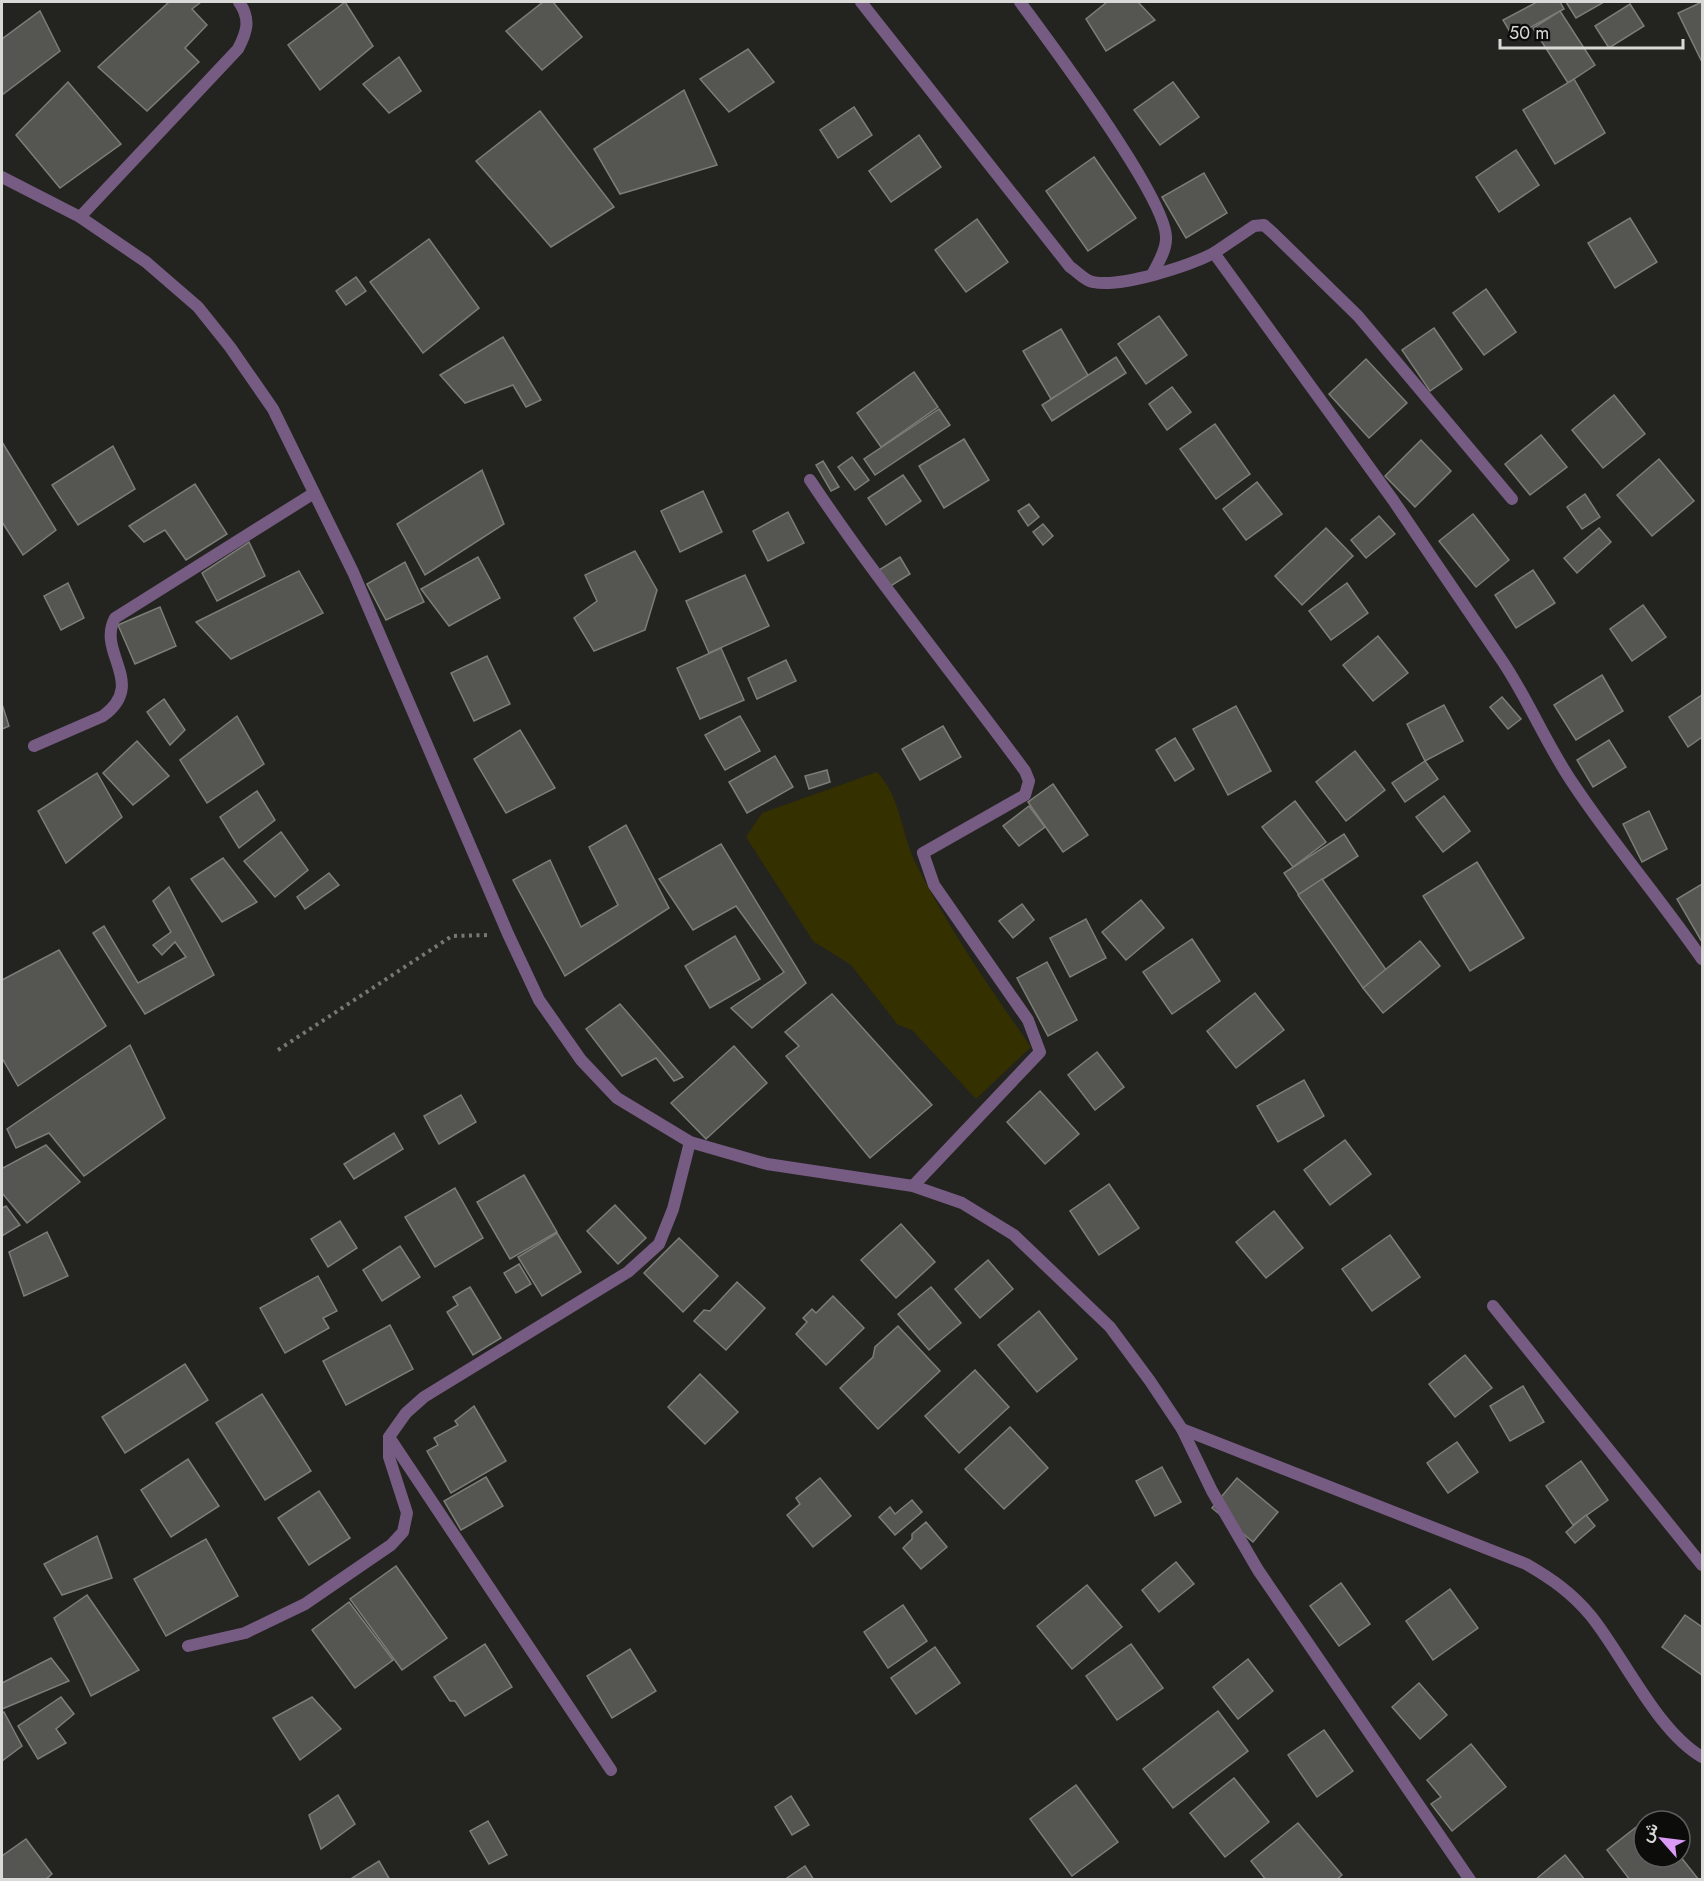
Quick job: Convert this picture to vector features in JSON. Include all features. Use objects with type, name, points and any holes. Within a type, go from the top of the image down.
[{"type":"street","points":[[80,218],[238,49],[248,30],[244,9],[239,2]]},
{"type":"street","points":[[861,2],[1070,267],[1091,282],[1117,282],[1192,264],[1214,253],[1254,226],[1264,225],[1379,340],[1512,499]]},
{"type":"street","points":[[1020,2],[1140,175],[1164,226],[1167,239],[1153,273]]},
{"type":"street","points":[[2,177],[80,218],[146,262],[198,307],[230,347],[273,409],[353,572],[508,934],[539,1000],[581,1060],[617,1098],[690,1142],[767,1164],[913,1185],[962,1203],[1014,1235],[1110,1327],[1182,1429],[1212,1491],[1258,1570],[1470,1880]]},
{"type":"street","points":[[1214,253],[1393,500],[1517,683],[1557,759],[1593,814],[1702,958]]},
{"type":"street","points":[[810,480],[852,543],[980,710],[1025,771],[1029,781],[1025,795],[923,853],[934,885],[1028,1020],[1040,1052],[913,1185]]},
{"type":"street","points":[[34,746],[103,716],[112,709],[118,697],[122,679],[122,672],[109,639],[110,627],[115,618],[314,493]]},
{"type":"street","points":[[188,1646],[245,1633],[305,1604],[390,1545],[403,1532],[407,1513],[389,1457],[389,1437],[406,1413],[424,1397],[628,1272],[659,1244],[674,1209],[690,1142]]},
{"type":"street","points":[[1493,1306],[1702,1565]]},
{"type":"street","points":[[1182,1429],[1526,1564],[1561,1584],[1591,1616],[1668,1726],[1692,1751],[1702,1757]]},
{"type":"street","points":[[389,1437],[611,1770]]},
{"type":"path","points":[[278,1050],[452,936],[508,934]]},
{"type":"shaded area","points":[[877,772],[891,793],[916,864],[942,912],[1031,1047],[976,1099],[912,1030],[898,1025],[851,965],[813,941],[746,837],[762,813]]},
{"type":"building","points":[[169,2],[201,2],[192,9],[207,25],[185,48],[199,62],[147,111],[98,67]]},
{"type":"building","points":[[345,2],[373,46],[320,90],[288,45]]},
{"type":"building","points":[[543,2],[553,2],[582,37],[542,70],[506,31]]},
{"type":"building","points":[[1107,2],[1138,2],[1155,20],[1106,51],[1086,19]]},
{"type":"building","points":[[1537,2],[1560,2],[1564,9],[1513,37],[1503,20]]},
{"type":"building","points":[[1566,2],[1604,2],[1576,18]]},
{"type":"building","points":[[1702,2],[1702,62],[1678,13]]},
{"type":"building","points":[[1630,4],[1644,26],[1609,48],[1595,26]]},
{"type":"building","points":[[40,11],[60,51],[2,95],[2,39]]},
{"type":"building","points":[[1560,11],[1595,65],[1568,83],[1533,28]]},
{"type":"building","points":[[748,49],[774,82],[729,112],[700,79]]},
{"type":"building","points":[[399,57],[421,91],[389,113],[363,84]]},
{"type":"building","points":[[1574,79],[1605,133],[1555,164],[1523,110]]},
{"type":"building","points":[[68,82],[121,144],[60,188],[16,135]]},
{"type":"building","points":[[1173,82],[1199,117],[1160,145],[1134,110]]},
{"type":"building","points":[[684,90],[717,165],[620,194],[594,149]]},
{"type":"building","points":[[854,107],[872,135],[838,158],[820,130]]},
{"type":"building","points":[[540,111],[614,207],[551,247],[476,161]]},
{"type":"building","points":[[919,135],[941,167],[891,202],[869,171]]},
{"type":"building","points":[[1516,150],[1539,185],[1499,212],[1476,177]]},
{"type":"building","points":[[1094,157],[1136,218],[1088,251],[1046,191]]},
{"type":"building","points":[[1204,173],[1227,213],[1186,238],[1162,197]]},
{"type":"building","points":[[1630,218],[1657,262],[1615,288],[1588,243]]},
{"type":"building","points":[[977,219],[1008,262],[966,292],[935,250]]},
{"type":"building","points":[[429,239],[479,308],[423,353],[370,282]]},
{"type":"building","points":[[356,277],[366,291],[346,305],[336,291]]},
{"type":"building","points":[[1486,289],[1516,332],[1484,355],[1453,313]]},
{"type":"building","points":[[1159,316],[1187,355],[1146,384],[1118,344]]},
{"type":"building","points":[[1434,328],[1462,369],[1430,391],[1402,350]]},
{"type":"building","points":[[1061,329],[1089,377],[1051,399],[1023,351]]},
{"type":"building","points":[[503,337],[541,400],[526,407],[513,385],[465,403],[440,375]]},
{"type":"building","points":[[1116,357],[1126,373],[1052,421],[1042,405]]},
{"type":"building","points":[[1366,359],[1407,403],[1369,438],[1329,394]]},
{"type":"building","points":[[914,372],[938,407],[881,447],[857,413]]},
{"type":"building","points":[[1172,387],[1191,412],[1167,430],[1149,404]]},
{"type":"building","points":[[1614,395],[1645,434],[1603,468],[1572,430]]},
{"type":"building","points":[[939,409],[950,425],[875,475],[864,459]]},
{"type":"building","points":[[1215,424],[1250,474],[1216,499],[1180,449]]},
{"type":"building","points":[[1541,435],[1567,467],[1530,495],[1505,464]]},
{"type":"building","points":[[964,439],[989,480],[944,508],[919,466]]},
{"type":"building","points":[[1421,440],[1451,471],[1415,507],[1385,476]]},
{"type":"building","points":[[2,442],[56,530],[23,555],[2,522]]},
{"type":"building","points":[[113,446],[135,489],[78,525],[52,485]]},
{"type":"building","points":[[852,457],[869,480],[855,490],[838,467]]},
{"type":"building","points":[[1659,459],[1694,501],[1652,536],[1617,495]]},
{"type":"building","points":[[823,461],[839,487],[831,491],[816,465]]},
{"type":"building","points":[[482,470],[504,524],[425,575],[397,524]]},
{"type":"building","points":[[903,475],[921,501],[886,525],[868,498]]},
{"type":"building","points":[[1257,482],[1282,514],[1246,540],[1223,509]]},
{"type":"building","points":[[195,484],[227,534],[186,560],[165,530],[144,542],[129,526]]},
{"type":"building","points":[[703,491],[722,532],[680,552],[661,511]]},
{"type":"building","points":[[1585,494],[1600,517],[1582,529],[1567,507]]},
{"type":"building","points":[[1029,504],[1039,517],[1028,526],[1018,511]]},
{"type":"building","points":[[788,512],[804,543],[768,561],[753,531]]},
{"type":"building","points":[[1473,514],[1509,560],[1476,587],[1439,541]]},
{"type":"building","points":[[1379,516],[1395,534],[1366,558],[1351,540]]},
{"type":"building","points":[[1043,524],[1053,536],[1043,545],[1033,532]]},
{"type":"building","points":[[1326,528],[1353,556],[1302,605],[1275,576]]},
{"type":"building","points":[[1599,528],[1611,542],[1577,573],[1564,558]]},
{"type":"building","points":[[249,542],[265,576],[217,601],[202,573]]},
{"type":"building","points":[[635,551],[657,590],[645,630],[594,651],[574,618],[597,601],[585,575]]},
{"type":"building","points":[[478,557],[500,598],[449,626],[421,589]]},
{"type":"building","points":[[900,557],[910,574],[889,587],[879,570]]},
{"type":"building","points":[[405,562],[424,602],[386,620],[367,584]]},
{"type":"building","points":[[1533,570],[1555,603],[1516,628],[1495,595]]},
{"type":"building","points":[[299,571],[323,613],[231,659],[196,622]]},
{"type":"building","points":[[745,575],[769,626],[709,653],[686,601]]},
{"type":"building","points":[[68,583],[84,618],[61,630],[44,596]]},
{"type":"building","points":[[1347,583],[1368,613],[1331,640],[1309,611]]},
{"type":"building","points":[[1643,605],[1666,637],[1632,661],[1610,629]]},
{"type":"building","points":[[160,607],[176,646],[135,664],[118,625]]},
{"type":"building","points":[[1378,636],[1408,673],[1373,701],[1343,665]]},
{"type":"building","points":[[721,648],[744,700],[700,719],[677,668]]},
{"type":"building","points":[[487,656],[510,704],[474,721],[451,673]]},
{"type":"building","points":[[786,660],[796,681],[757,699],[748,678]]},
{"type":"building","points":[[1602,675],[1623,711],[1576,740],[1554,705]]},
{"type":"building","points":[[1702,695],[1702,737],[1688,747],[1669,717]]},
{"type":"building","points":[[1502,697],[1521,719],[1508,729],[1490,707]]},
{"type":"building","points":[[164,699],[185,730],[170,745],[147,712]]},
{"type":"building","points":[[2,704],[9,726],[2,729]]},
{"type":"building","points":[[1444,705],[1463,741],[1425,761],[1407,724]]},
{"type":"building","points":[[1236,706],[1271,771],[1228,795],[1193,729]]},
{"type":"building","points":[[237,716],[264,764],[207,803],[180,760]]},
{"type":"building","points":[[740,716],[760,751],[725,770],[705,735]]},
{"type":"building","points":[[943,726],[961,757],[920,780],[902,749]]},
{"type":"building","points":[[520,730],[555,788],[506,813],[474,759]]},
{"type":"building","points":[[1175,738],[1194,769],[1175,781],[1156,750]]},
{"type":"building","points":[[1609,740],[1626,767],[1593,787],[1577,760]]},
{"type":"building","points":[[137,741],[169,776],[133,805],[103,773]]},
{"type":"building","points":[[1355,751],[1385,790],[1346,821],[1316,782]]},
{"type":"building","points":[[775,756],[793,787],[747,813],[729,782]]},
{"type":"building","points":[[1425,761],[1438,779],[1405,802],[1392,783]]},
{"type":"building","points":[[827,770],[830,782],[809,789],[805,776]]},
{"type":"building","points":[[97,773],[122,817],[66,863],[38,811]]},
{"type":"building","points":[[1053,784],[1088,835],[1063,852],[1028,802]]},
{"type":"building","points":[[257,791],[275,820],[239,848],[220,817]]},
{"type":"building","points":[[1444,796],[1470,831],[1443,852],[1416,817]]},
{"type":"building","points":[[1295,801],[1326,842],[1293,867],[1262,827]]},
{"type":"building","points":[[1029,806],[1045,827],[1019,846],[1003,826]]},
{"type":"building","points":[[1649,811],[1667,849],[1642,862],[1623,824]]},
{"type":"building","points":[[626,825],[669,908],[565,976],[513,880],[550,860],[581,927],[618,905],[589,847]]},
{"type":"building","points":[[281,832],[308,870],[275,897],[244,861]]},
{"type":"building","points":[[1344,834],[1358,856],[1299,895],[1284,873]]},
{"type":"building","points":[[721,844],[806,983],[752,1028],[731,1008],[784,972],[736,906],[693,930],[659,879]]},
{"type":"building","points":[[223,858],[257,902],[222,922],[191,879]]},
{"type":"building","points":[[1477,862],[1524,938],[1470,971],[1423,896]]},
{"type":"building","points":[[329,873],[339,885],[305,909],[297,897]]},
{"type":"building","points":[[1322,879],[1387,971],[1363,988],[1298,895]]},
{"type":"building","points":[[1702,884],[1702,942],[1677,899]]},
{"type":"building","points":[[169,887],[214,975],[145,1014],[93,933],[104,926],[138,983],[186,957],[175,942],[162,955],[153,945],[171,932],[153,901]]},
{"type":"building","points":[[1141,900],[1164,928],[1126,960],[1102,932]]},
{"type":"building","points":[[1022,904],[1034,920],[1013,938],[999,921]]},
{"type":"building","points":[[1086,919],[1106,958],[1070,977],[1050,938]]},
{"type":"building","points":[[735,936],[760,979],[710,1008],[685,966]]},
{"type":"building","points":[[1192,939],[1220,981],[1172,1014],[1143,972]]},
{"type":"building","points":[[1420,941],[1440,966],[1383,1013],[1363,988]]},
{"type":"building","points":[[59,950],[106,1026],[18,1086],[2,1058],[2,980]]},
{"type":"building","points":[[1047,962],[1077,1020],[1048,1036],[1017,978]]},
{"type":"building","points":[[1255,993],[1284,1030],[1236,1068],[1207,1031]]},
{"type":"building","points":[[832,994],[932,1105],[870,1158],[786,1056],[799,1046],[785,1032]]},
{"type":"building","points":[[620,1004],[683,1077],[674,1081],[656,1058],[622,1076],[586,1029]]},
{"type":"building","points":[[130,1045],[165,1118],[84,1176],[49,1133],[16,1148],[7,1129]]},
{"type":"building","points":[[734,1046],[767,1083],[706,1139],[671,1103]]},
{"type":"building","points":[[1097,1052],[1124,1087],[1095,1110],[1068,1075]]},
{"type":"building","points":[[1304,1080],[1324,1116],[1278,1142],[1257,1106]]},
{"type":"building","points":[[1040,1091],[1079,1134],[1045,1164],[1007,1122]]},
{"type":"building","points":[[461,1095],[476,1122],[439,1144],[424,1116]]},
{"type":"building","points":[[394,1133],[403,1149],[354,1179],[344,1164]]},
{"type":"building","points":[[1345,1140],[1371,1174],[1330,1205],[1304,1170]]},
{"type":"building","points":[[46,1145],[80,1182],[27,1223],[2,1193],[2,1166],[3,1168]]},
{"type":"building","points":[[524,1175],[557,1232],[510,1259],[477,1202]]},
{"type":"building","points":[[1109,1184],[1139,1228],[1099,1255],[1070,1211]]},
{"type":"building","points":[[455,1188],[483,1238],[435,1267],[405,1217]]},
{"type":"building","points":[[615,1205],[646,1238],[618,1264],[587,1231]]},
{"type":"building","points":[[6,1206],[20,1225],[2,1236],[2,1208]]},
{"type":"building","points":[[1274,1211],[1303,1248],[1266,1278],[1236,1242]]},
{"type":"building","points":[[340,1221],[357,1248],[328,1267],[311,1239]]},
{"type":"building","points":[[901,1224],[935,1262],[896,1298],[861,1260]]},
{"type":"building","points":[[47,1232],[68,1276],[24,1296],[9,1252]]},
{"type":"building","points":[[557,1233],[581,1272],[542,1296],[518,1257]]},
{"type":"building","points":[[1390,1235],[1420,1277],[1372,1311],[1342,1269]]},
{"type":"building","points":[[679,1238],[718,1276],[683,1312],[644,1273]]},
{"type":"building","points":[[400,1246],[420,1277],[382,1301],[363,1270]]},
{"type":"building","points":[[988,1260],[1013,1289],[980,1318],[955,1289]]},
{"type":"building","points":[[519,1264],[531,1284],[516,1293],[504,1273]]},
{"type":"building","points":[[318,1276],[337,1311],[323,1318],[329,1328],[285,1353],[260,1308]]},
{"type":"building","points":[[737,1282],[765,1308],[726,1350],[694,1321],[704,1310],[710,1311]]},
{"type":"building","points":[[470,1287],[501,1338],[473,1355],[447,1312],[458,1305],[453,1297]]},
{"type":"building","points":[[931,1287],[961,1323],[929,1350],[898,1314]]},
{"type":"building","points":[[833,1296],[864,1328],[826,1365],[796,1334],[807,1322],[803,1318],[812,1309],[816,1313]]},
{"type":"building","points":[[1039,1311],[1077,1359],[1037,1392],[998,1345]]},
{"type":"building","points":[[390,1325],[413,1369],[346,1405],[323,1361]]},
{"type":"building","points":[[898,1326],[940,1371],[878,1429],[840,1388],[873,1357],[875,1347]]},
{"type":"building","points":[[1465,1355],[1492,1388],[1455,1417],[1429,1384]]},
{"type":"building","points":[[185,1364],[208,1400],[125,1453],[102,1417]]},
{"type":"building","points":[[975,1370],[1009,1407],[959,1453],[925,1416]]},
{"type":"building","points":[[700,1374],[738,1412],[705,1444],[668,1407]]},
{"type":"building","points":[[1523,1386],[1544,1422],[1510,1441],[1490,1406]]},
{"type":"building","points":[[262,1394],[311,1471],[265,1500],[216,1423]]},
{"type":"building","points":[[474,1406],[506,1461],[451,1493],[427,1451],[438,1445],[434,1438],[458,1425],[455,1421]]},
{"type":"building","points":[[1010,1427],[1048,1468],[1004,1509],[965,1469]]},
{"type":"building","points":[[1457,1442],[1478,1472],[1448,1493],[1427,1463]]},
{"type":"building","points":[[188,1459],[219,1506],[171,1537],[141,1490]]},
{"type":"building","points":[[1581,1461],[1608,1500],[1573,1525],[1546,1486]]},
{"type":"building","points":[[1162,1467],[1181,1502],[1155,1516],[1136,1481]]},
{"type":"building","points":[[486,1477],[503,1506],[461,1530],[444,1501]]},
{"type":"building","points":[[820,1478],[851,1516],[813,1547],[787,1515],[800,1504],[796,1498]]},
{"type":"building","points":[[1237,1478],[1278,1512],[1253,1542],[1212,1508]]},
{"type":"building","points":[[319,1491],[350,1538],[309,1565],[278,1518]]},
{"type":"building","points":[[912,1500],[922,1512],[895,1535],[879,1517],[890,1507],[895,1514]]},
{"type":"building","points":[[1586,1515],[1595,1526],[1575,1543],[1566,1532]]},
{"type":"building","points":[[926,1522],[947,1547],[921,1569],[903,1548],[912,1539],[912,1534]]},
{"type":"building","points":[[97,1536],[112,1578],[62,1595],[44,1564]]},
{"type":"building","points":[[206,1539],[238,1596],[166,1636],[134,1579]]},
{"type":"building","points":[[1176,1562],[1194,1584],[1159,1612],[1142,1590]]},
{"type":"building","points":[[396,1566],[447,1638],[402,1670],[350,1599]]},
{"type":"building","points":[[1341,1583],[1370,1624],[1339,1646],[1310,1606]]},
{"type":"building","points":[[1087,1585],[1122,1627],[1072,1669],[1037,1626]]},
{"type":"building","points":[[1450,1589],[1478,1628],[1433,1660],[1406,1621]]},
{"type":"building","points":[[87,1595],[139,1670],[91,1696],[54,1618]]},
{"type":"building","points":[[349,1602],[393,1660],[355,1688],[312,1630]]},
{"type":"building","points":[[903,1605],[927,1641],[888,1668],[864,1632]]},
{"type":"building","points":[[1685,1615],[1702,1627],[1702,1675],[1662,1647]]},
{"type":"building","points":[[485,1644],[512,1687],[465,1716],[455,1701],[450,1701],[434,1677]]},
{"type":"building","points":[[1131,1644],[1163,1688],[1117,1720],[1086,1676]]},
{"type":"building","points":[[935,1647],[960,1683],[916,1714],[891,1678]]},
{"type":"building","points":[[630,1649],[656,1691],[612,1718],[587,1676]]},
{"type":"building","points":[[51,1658],[69,1681],[2,1709],[2,1683]]},
{"type":"building","points":[[1248,1659],[1273,1691],[1238,1719],[1213,1687]]},
{"type":"building","points":[[1419,1683],[1447,1715],[1420,1739],[1392,1707]]},
{"type":"building","points":[[61,1697],[74,1714],[56,1729],[66,1743],[38,1759],[18,1726]]},
{"type":"building","points":[[312,1697],[341,1729],[300,1760],[273,1718]]},
{"type":"building","points":[[1218,1711],[1248,1751],[1173,1808],[1143,1769]]},
{"type":"building","points":[[4,1712],[22,1746],[2,1761],[2,1713]]},
{"type":"building","points":[[1324,1730],[1353,1771],[1317,1797],[1288,1755]]},
{"type":"building","points":[[1471,1744],[1506,1787],[1452,1831],[1431,1804],[1441,1797],[1427,1780]]},
{"type":"building","points":[[1234,1778],[1269,1822],[1225,1857],[1190,1813]]},
{"type":"building","points":[[1076,1785],[1118,1842],[1072,1876],[1030,1819]]},
{"type":"building","points":[[338,1795],[355,1824],[321,1849],[309,1815]]},
{"type":"building","points":[[791,1796],[809,1825],[792,1835],[775,1807]]},
{"type":"building","points":[[488,1821],[507,1855],[489,1864],[470,1831]]},
{"type":"building","points":[[1298,1823],[1342,1875],[1336,1880],[1266,1880],[1251,1861]]},
{"type":"building","points":[[1632,1830],[1632,1869],[1690,1869],[1699,1880],[1630,1880],[1607,1850]]},
{"type":"building","points":[[26,1839],[52,1874],[45,1880],[2,1880],[2,1856]]},
{"type":"building","points":[[1565,1855],[1585,1880],[1535,1880]]},
{"type":"building","points":[[379,1861],[390,1880],[349,1880]]},
{"type":"building","points":[[805,1866],[814,1880],[784,1880]]}]
